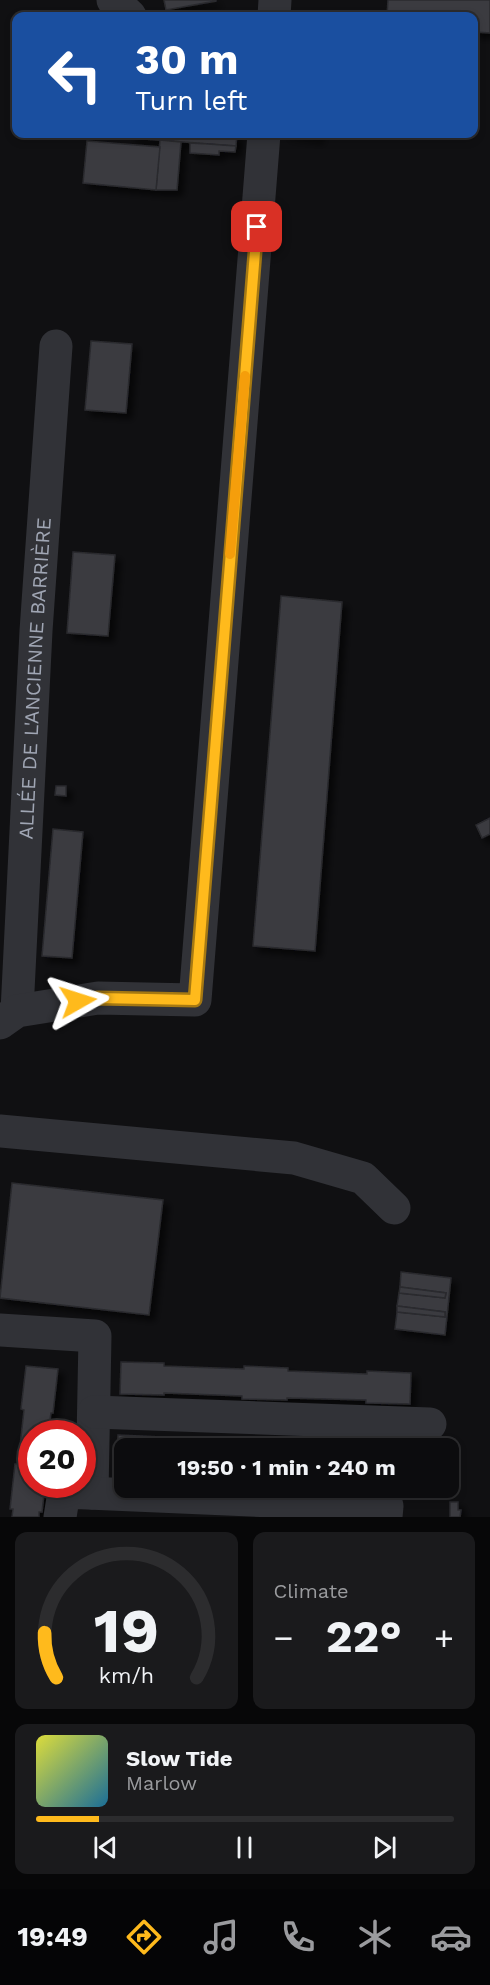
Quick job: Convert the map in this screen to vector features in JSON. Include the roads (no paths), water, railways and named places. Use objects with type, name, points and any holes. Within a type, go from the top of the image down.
[{"type":"lane","points":[[113,0],[126,12]]},
{"type":"lane","name":"ALLÉE DE L'ANCIENNE BARRIÈRE","points":[[56,346],[9,1017],[98,998],[195,1000],[264,138]]},
{"type":"lane","points":[[0,1131],[294,1158],[363,1178],[394,1208]]},
{"type":"lane","points":[[0,1330],[95,1336],[94,1420]]},
{"type":"lane","points":[[94,1412],[430,1424]]},
{"type":"lane","points":[[96,1494],[160,1506],[255,1508],[387,1506],[386,1517]]},
{"type":"lane","points":[[60,1517],[63,1498]]}]
